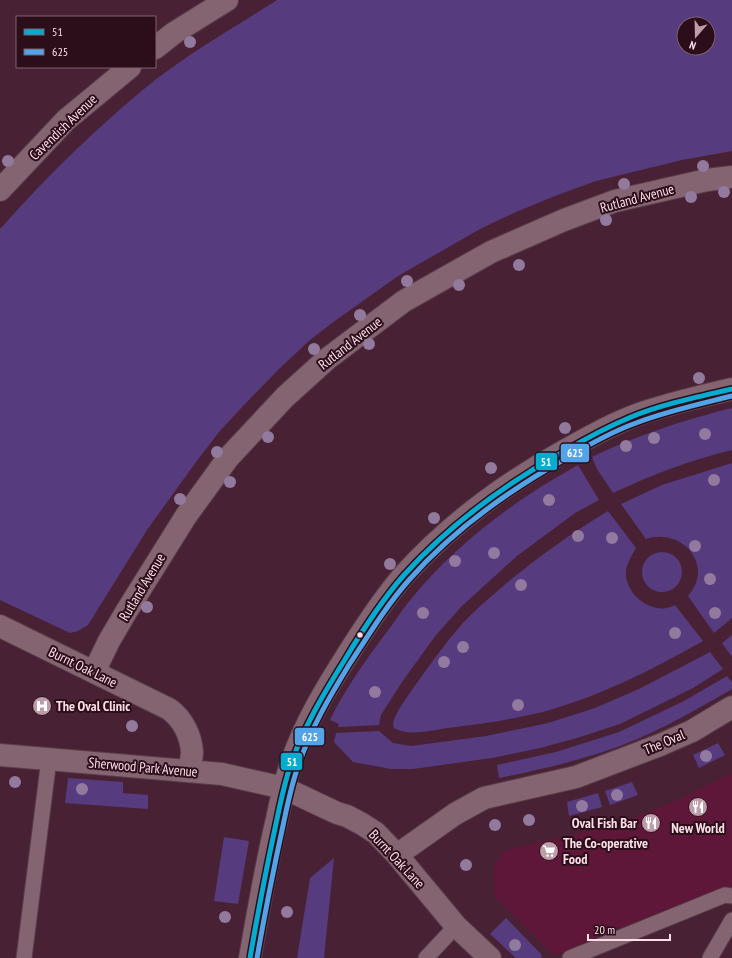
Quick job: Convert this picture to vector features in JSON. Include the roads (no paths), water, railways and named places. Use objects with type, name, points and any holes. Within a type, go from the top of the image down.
[{"type":"street","points":[[156,47],[174,33],[227,0]]},
{"type":"street","name":"Cavendish Avenue","points":[[0,190],[66,120],[129,68]]},
{"type":"street","name":"Rutland Avenue","points":[[94,672],[109,641],[126,612],[182,522],[228,458],[285,397],[327,359],[404,301],[491,252],[564,220],[615,201],[707,180],[732,177]]},
{"type":"street","points":[[250,958],[270,847],[284,788],[300,740],[332,679],[378,608],[403,576],[433,544],[463,518],[543,462],[590,437],[640,414],[686,399],[732,389]]},
{"type":"street","name":"Burnt Oak Lane","points":[[0,626],[177,714],[183,724],[191,745],[192,754],[189,771]]},
{"type":"street","name":"The Oval","points":[[397,855],[455,814],[484,798],[576,777],[660,745],[692,731],[732,707]]},
{"type":"street","name":"Sherwood Park Avenue","points":[[0,755],[222,774],[284,788]]},
{"type":"street","name":"Burnt Oak Lane","points":[[284,788],[362,824],[376,833],[397,855],[456,926],[490,958]]},
{"type":"lane","points":[[24,958],[49,759]]},
{"type":"lane","points":[[570,958],[725,895],[732,896]]},
{"type":"lane","points":[[710,958],[732,920]]},
{"type":"lane","points":[[426,958],[456,926]]},
{"type":"place","name":"The Oval Clinic","points":[[42,706]]},
{"type":"place","name":"New World","points":[[698,807]]},
{"type":"place","name":"Oval Fish Bar","points":[[651,823]]},
{"type":"place","name":"The Co-operative Food","points":[[549,851]]}]
